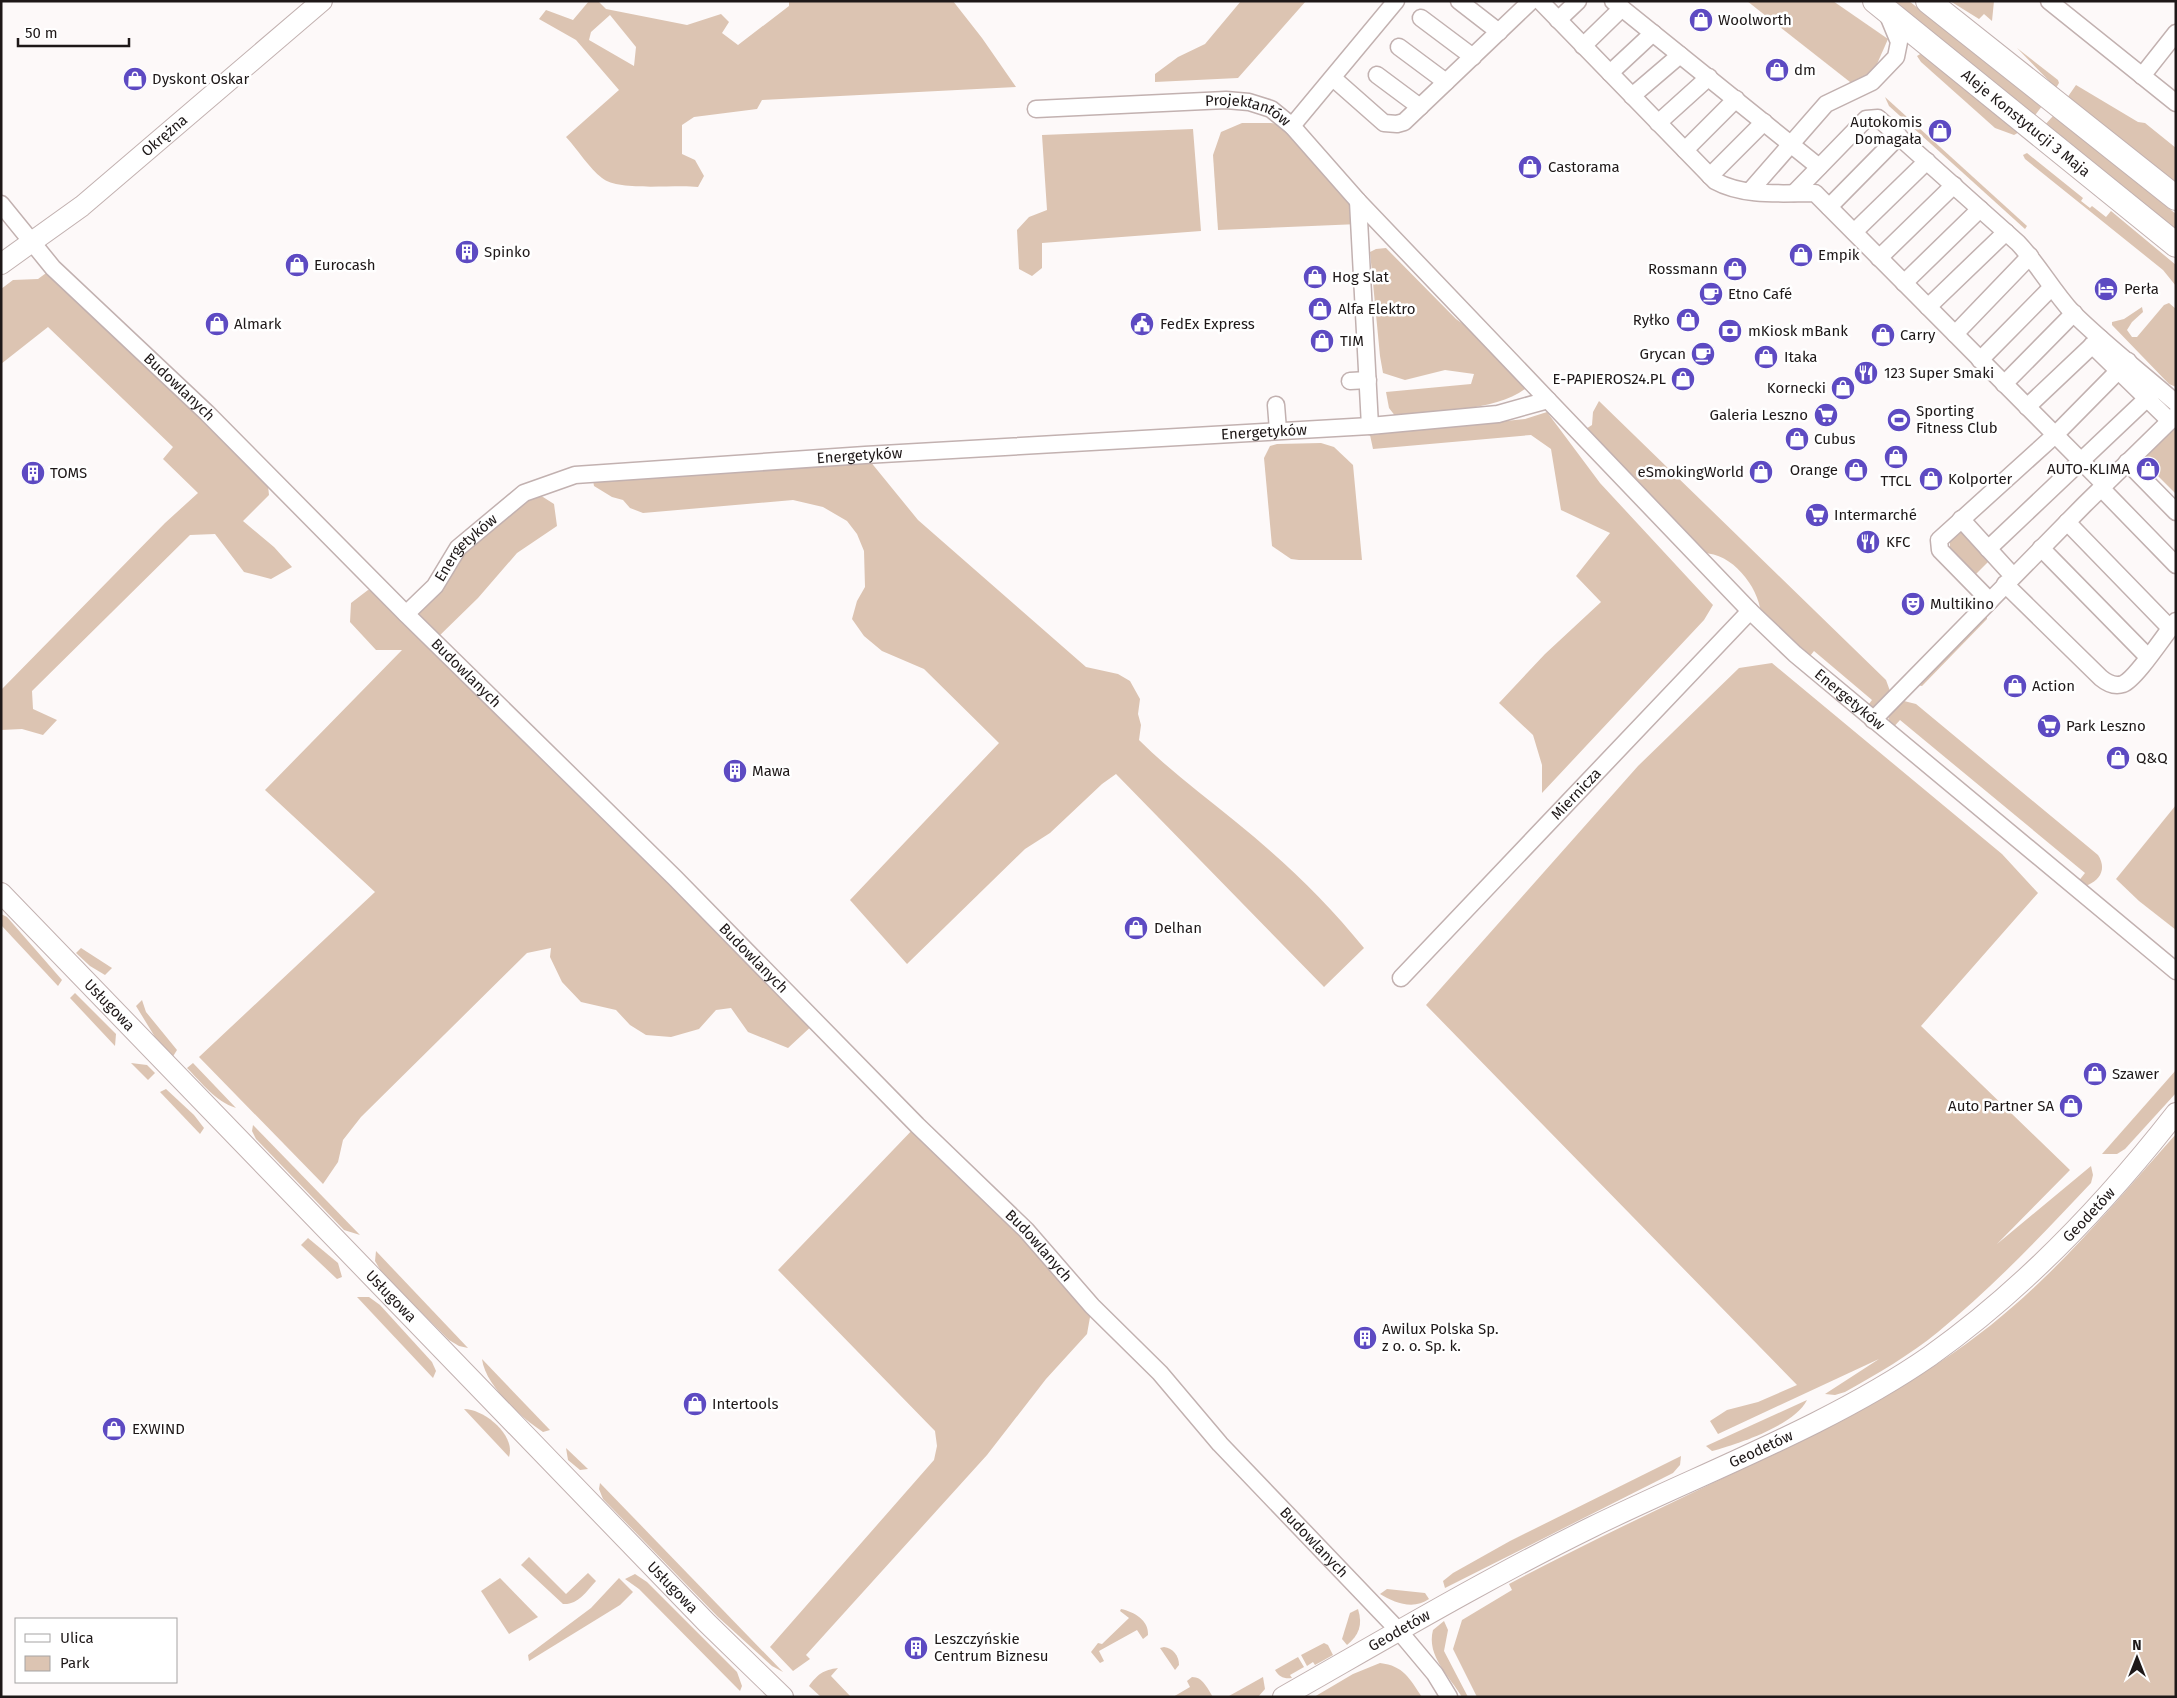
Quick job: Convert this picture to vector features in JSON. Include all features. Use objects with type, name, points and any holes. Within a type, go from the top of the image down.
[{"type":"main road","points":[[1928,1],[2176,198]]},
{"type":"main road","name":"Aleje Konstytucji 3 Maja","points":[[1880,5],[2176,245]]},
{"type":"street","name":"Okrężna","points":[[1,264],[82,206],[322,1]]},
{"type":"street","name":"Projektantów","points":[[1036,109],[1191,101],[1243,101],[1271,109],[1292,126],[1396,1]]},
{"type":"street","points":[[1458,1],[1499,32]]},
{"type":"street","points":[[1558,20],[1578,1]]},
{"type":"street","points":[[2049,1],[2176,103]]},
{"type":"street","points":[[1333,78],[1384,122],[1397,124],[1404,122],[1528,3],[1558,20],[1710,176],[1729,189],[1815,193],[2080,460],[2176,565]]},
{"type":"street","points":[[1583,46],[1618,5],[1792,144],[1818,167]]},
{"type":"street","points":[[1750,191],[1826,104],[1872,82],[1896,57],[1898,42],[1892,22],[1880,5]]},
{"type":"street","points":[[1421,18],[1473,56]]},
{"type":"street","points":[[1610,73],[1652,33]]},
{"type":"street","points":[[2142,76],[2176,34]]},
{"type":"street","points":[[1400,47],[1446,82]]},
{"type":"street","points":[[1632,96],[1680,55]]},
{"type":"street","points":[[1377,75],[1420,107]]},
{"type":"street","points":[[1658,122],[1709,77]]},
{"type":"street","points":[[1684,150],[1736,99]]},
{"type":"street","points":[[1794,193],[1864,120],[1870,117],[1878,118],[1980,208],[2030,256],[2051,288],[2097,341],[2152,393],[2173,418],[2009,580],[1873,720]]},
{"type":"street","points":[[1710,176],[1764,122]]},
{"type":"street","name":"Energetyków","points":[[1292,126],[1358,201],[1750,610],[1795,654],[2176,971]]},
{"type":"street","points":[[1829,207],[1899,136]]},
{"type":"street","points":[[1854,232],[1926,161]]},
{"type":"street","points":[[1879,258],[1954,185]]},
{"type":"street","points":[[1358,201],[1370,426]]},
{"type":"street","name":"Budowlanych","points":[[1,204],[52,268],[207,413],[406,614],[675,878],[904,1112],[1026,1230],[1092,1306],[1160,1373],[1220,1444],[1400,1631],[1435,1674],[1449,1697]]},
{"type":"street","points":[[1904,283],[1980,208]]},
{"type":"street","points":[[1928,308],[2006,232]]},
{"type":"street","points":[[1955,334],[2030,256]]},
{"type":"street","points":[[1980,360],[2051,288]]},
{"type":"street","points":[[2004,384],[2074,313]]},
{"type":"street","points":[[2028,407],[2097,341]]},
{"type":"street","points":[[1990,601],[1939,547],[1941,537],[2055,435],[2123,366]]},
{"type":"street","points":[[1350,381],[1368,380]]},
{"type":"street","points":[[2152,393],[2176,403]]},
{"type":"street","points":[[1988,549],[2152,393]]},
{"type":"street","name":"Energetyków","points":[[406,614],[435,586],[458,548],[509,505],[524,493],[575,475],[865,454],[1370,426],[1498,414],[1548,400]]},
{"type":"street","points":[[1276,405],[1278,430]]},
{"type":"street","points":[[2127,462],[2176,512]]},
{"type":"street","points":[[1961,519],[1988,549],[2009,580],[2106,682],[2118,685],[2130,680],[2173,624],[2067,522]]},
{"type":"street","points":[[2041,548],[2148,657]]},
{"type":"street","name":"Miernicza","points":[[1400,978],[1750,610]]},
{"type":"street","name":"Usługowa","points":[[1,893],[776,1695]]},
{"type":"street","name":"Geodetów","points":[[1283,1697],[1513,1568],[1591,1527],[1827,1416],[1929,1356],[1996,1304],[2039,1266],[2122,1179],[2176,1113]]},
{"type":"green space","points":[[589,1],[598,1],[606,9],[687,25],[721,14],[729,22],[722,33],[738,45],[789,6],[789,1],[953,1],[982,38],[1016,87],[762,100],[757,109],[694,117],[682,125],[682,154],[695,160],[704,176],[698,187],[621,185],[610,182],[597,174],[566,137],[619,90],[576,40],[539,19],[546,10],[573,20]],"holes":[[[610,15],[636,47],[634,66],[589,40],[591,32]]]},
{"type":"green space","points":[[1241,1],[1306,1],[1238,78],[1155,82],[1155,74],[1178,57],[1205,44]]},
{"type":"green space","points":[[1747,1],[1833,1],[1888,39],[1877,64],[1864,82],[1850,82]]},
{"type":"green space","points":[[1891,1],[1909,1],[2042,106],[2033,118]]},
{"type":"green space","points":[[1950,1],[1994,1],[1992,21],[1984,14],[1979,19]]},
{"type":"green space","points":[[2017,48],[2058,80],[2059,83],[2056,88]]},
{"type":"green space","points":[[1922,53],[2021,131],[2014,135],[1995,128],[1921,62],[1917,56]]},
{"type":"green space","points":[[2076,85],[2138,122],[2145,123],[2176,148],[2176,184],[2067,98]]},
{"type":"green space","points":[[1885,97],[2027,226],[2025,229],[1889,106]]},
{"type":"green space","points":[[2053,116],[2176,214],[2176,236],[2043,127]]},
{"type":"green space","points":[[1242,123],[1271,123],[1292,126],[1358,201],[1359,224],[1218,230],[1213,155],[1221,132]]},
{"type":"green space","points":[[1193,129],[1201,231],[1042,243],[1042,268],[1032,276],[1019,269],[1017,230],[1029,217],[1047,210],[1042,135]]},
{"type":"green space","points":[[2027,153],[2083,198],[2081,201],[2090,208],[2092,206],[2106,217],[2111,211],[2176,265],[2176,286],[2163,270],[2025,159],[2023,155]]},
{"type":"green space","points":[[1386,248],[1456,319],[1481,337],[1525,389],[1512,397],[1481,406],[1396,417],[1389,408],[1386,392],[1471,384],[1474,374],[1445,370],[1405,380],[1383,373],[1370,252]]},
{"type":"green space","points":[[53,268],[267,476],[269,495],[243,521],[274,547],[292,567],[271,579],[244,572],[215,534],[190,535],[32,691],[33,709],[57,720],[43,735],[22,729],[1,730],[1,690],[165,523],[198,493],[163,459],[173,447],[48,327],[1,364],[1,289],[13,280],[38,279]]},
{"type":"green space","points":[[2169,303],[2176,309],[2176,387],[2169,384],[2112,325],[2112,322],[2124,319],[2142,307],[2143,312],[2132,322],[2127,330],[2132,337],[2137,337],[2164,305]]},
{"type":"green space","points":[[1599,401],[1886,680],[1890,691],[1876,710],[1865,709],[1872,700],[1814,651],[1810,656],[1761,613],[1755,592],[1742,573],[1724,559],[1714,554],[1703,553],[1578,434],[1592,425],[1593,412]]},
{"type":"green space","points":[[1547,412],[1600,483],[1713,605],[1704,620],[1542,793],[1542,765],[1533,735],[1499,703],[1545,654],[1601,602],[1576,576],[1610,533],[1561,510],[1551,449],[1531,435],[1373,449],[1370,435],[1525,419]]},
{"type":"green space","points":[[2176,415],[2176,494],[2136,454]]},
{"type":"green space","points":[[1321,443],[1334,447],[1353,465],[1362,560],[1291,559],[1272,546],[1264,458],[1270,446],[1277,444]]},
{"type":"green space","points":[[865,455],[918,520],[1086,667],[1118,674],[1130,681],[1140,699],[1138,714],[1141,725],[1139,740],[1174,772],[1287,866],[1350,931],[1364,948],[1324,987],[1116,774],[1102,784],[1050,833],[1025,849],[907,964],[850,900],[999,743],[924,669],[882,651],[864,636],[852,619],[857,601],[865,587],[864,551],[857,534],[847,521],[823,507],[793,500],[643,513],[630,508],[623,500],[612,497],[594,486],[592,475]]},
{"type":"green space","points":[[532,490],[554,504],[557,526],[517,553],[478,598],[434,641],[816,1022],[788,1048],[748,1032],[731,1008],[716,1010],[699,1029],[671,1037],[646,1035],[630,1025],[616,1010],[581,1002],[562,982],[550,957],[551,948],[527,953],[361,1117],[343,1140],[338,1162],[323,1184],[199,1057],[375,892],[265,790],[402,650],[376,650],[350,622],[351,603],[368,590],[383,592],[406,614],[458,548]]},
{"type":"green space","points":[[1959,532],[1963,532],[1991,559],[1975,575],[1950,549],[1950,542]]},
{"type":"green space","points":[[1987,615],[1987,619],[1922,686],[1917,685]]},
{"type":"green space","points":[[1772,663],[2002,854],[2038,893],[1921,1026],[2070,1170],[1997,1244],[2091,1166],[2093,1175],[2091,1183],[2017,1260],[1958,1315],[1916,1349],[1845,1392],[1835,1395],[1825,1394],[1879,1359],[1718,1434],[1710,1421],[1727,1410],[1758,1402],[1797,1385],[1426,1005],[1638,766],[1739,668]]},
{"type":"green space","points":[[1904,701],[1916,704],[2098,855],[2102,868],[2097,879],[2088,885],[2077,883],[2085,873],[1900,720],[1891,730],[1889,725],[1890,712],[1895,705]]},
{"type":"green space","points":[[2176,805],[2176,930],[2139,901],[2116,879]]},
{"type":"green space","points":[[1,914],[7,917],[62,980],[58,986],[1,925]]},
{"type":"green space","points":[[81,948],[112,968],[105,975],[90,966],[76,953]]},
{"type":"green space","points":[[75,993],[116,1034],[115,1046],[70,998]]},
{"type":"green space","points":[[142,1000],[146,1012],[177,1050],[172,1058],[155,1037],[136,1006]]},
{"type":"green space","points":[[131,1063],[147,1065],[155,1073],[148,1080]]},
{"type":"green space","points":[[193,1063],[236,1108],[215,1096],[187,1068]]},
{"type":"green space","points":[[2176,1070],[2176,1093],[2125,1149],[2117,1154],[2102,1154]]},
{"type":"green space","points":[[166,1089],[194,1115],[204,1128],[200,1134],[160,1092]]},
{"type":"green space","points":[[253,1125],[360,1235],[344,1230],[256,1139],[252,1131]]},
{"type":"green space","points":[[917,1125],[1092,1306],[1087,1334],[1046,1379],[987,1455],[806,1655],[810,1659],[793,1671],[770,1647],[934,1460],[937,1446],[935,1431],[778,1270]]},
{"type":"green space","points":[[2176,1134],[2176,1697],[1477,1697],[1453,1649],[1462,1620],[1512,1590],[1509,1584],[1596,1539],[1840,1421],[1933,1367],[1991,1325],[2041,1281],[2088,1233]]},
{"type":"green space","points":[[308,1238],[338,1263],[342,1277],[337,1279],[301,1245]]},
{"type":"green space","points":[[376,1251],[468,1348],[459,1346],[449,1340],[382,1273],[375,1261]]},
{"type":"green space","points":[[357,1297],[369,1297],[380,1305],[432,1362],[436,1371],[433,1378]]},
{"type":"green space","points":[[482,1359],[550,1430],[543,1432],[505,1400],[490,1379]]},
{"type":"green space","points":[[1807,1400],[1791,1418],[1765,1432],[1736,1444],[1712,1451],[1706,1446]]},
{"type":"green space","points":[[464,1409],[480,1413],[497,1425],[508,1440],[509,1457]]},
{"type":"green space","points":[[566,1448],[588,1469],[580,1470],[568,1460]]},
{"type":"green space","points":[[1681,1456],[1680,1465],[1673,1473],[1445,1588],[1443,1581],[1453,1573],[1510,1541]]},
{"type":"green space","points":[[600,1483],[783,1672],[772,1666],[718,1617],[603,1499],[599,1489]]},
{"type":"green space","points":[[529,1557],[566,1594],[588,1573],[596,1581],[577,1600],[563,1604],[521,1565]]},
{"type":"green space","points":[[635,1574],[647,1582],[737,1672],[742,1686],[740,1691],[639,1589],[625,1579]]},
{"type":"green space","points":[[500,1578],[538,1617],[509,1634],[481,1591]]},
{"type":"green space","points":[[619,1578],[633,1592],[620,1605],[529,1661],[528,1655],[591,1608]]},
{"type":"green space","points":[[1387,1589],[1425,1593],[1429,1599],[1417,1604],[1404,1604],[1380,1594]]},
{"type":"green space","points":[[1121,1609],[1131,1612],[1140,1618],[1146,1625],[1148,1635],[1143,1639],[1137,1630],[1099,1651],[1104,1661],[1100,1663],[1091,1652],[1098,1643],[1102,1644],[1129,1618],[1120,1611]]},
{"type":"green space","points":[[1358,1609],[1359,1629],[1347,1645],[1342,1639],[1350,1613]]},
{"type":"green space","points":[[1444,1621],[1448,1630],[1444,1651],[1468,1697],[1462,1697],[1440,1666],[1433,1649],[1433,1630]]},
{"type":"green space","points":[[1324,1643],[1328,1645],[1333,1655],[1315,1665],[1313,1662],[1307,1666],[1301,1655]]},
{"type":"green space","points":[[1164,1647],[1173,1651],[1177,1656],[1179,1665],[1175,1670],[1160,1648]]},
{"type":"green space","points":[[1298,1657],[1304,1667],[1290,1675],[1292,1678],[1282,1677],[1275,1670]]},
{"type":"green space","points":[[1380,1663],[1395,1667],[1405,1674],[1422,1697],[1314,1697],[1353,1674]]},
{"type":"green space","points":[[838,1668],[831,1676],[851,1697],[821,1697],[809,1686],[821,1673]]},
{"type":"green space","points":[[1192,1677],[1202,1681],[1213,1697],[1173,1697],[1190,1687],[1187,1681]]},
{"type":"green space","points":[[1263,1677],[1265,1689],[1258,1697],[1229,1696]]},
{"type":"place","name":"Woolworth","points":[[1701,20]]},
{"type":"place","name":"dm","points":[[1777,70]]},
{"type":"place","name":"Dyskont Oskar","points":[[135,79]]},
{"type":"place","name":"Autokomis Domagała","points":[[1940,131]]},
{"type":"place","name":"Castorama","points":[[1530,167]]},
{"type":"place","name":"Spinko","points":[[467,252]]},
{"type":"place","name":"Empik","points":[[1801,255]]},
{"type":"place","name":"Eurocash","points":[[297,265]]},
{"type":"place","name":"Rossmann","points":[[1735,269]]},
{"type":"place","name":"Hog Slat","points":[[1315,277]]},
{"type":"place","name":"Perła","points":[[2106,289]]},
{"type":"place","name":"Etno Café","points":[[1711,294]]},
{"type":"place","name":"Alfa Elektro","points":[[1320,309]]},
{"type":"place","name":"Ryłko","points":[[1688,320]]},
{"type":"place","name":"Almark","points":[[217,324]]},
{"type":"place","name":"FedEx Express","points":[[1142,324]]},
{"type":"place","name":"mKiosk mBank","points":[[1730,331]]},
{"type":"place","name":"Carry","points":[[1883,335]]},
{"type":"place","name":"TIM","points":[[1322,341]]},
{"type":"place","name":"Grycan","points":[[1703,354]]},
{"type":"place","name":"Itaka","points":[[1766,357]]},
{"type":"place","name":"123 Super Smaki","points":[[1866,373]]},
{"type":"place","name":"E-PAPIEROS24.PL","points":[[1683,379]]},
{"type":"place","name":"Kornecki","points":[[1843,388]]},
{"type":"place","name":"Galeria Leszno","points":[[1826,415]]},
{"type":"place","name":"Sporting Fitness Club","points":[[1899,420]]},
{"type":"place","name":"Cubus","points":[[1797,439]]},
{"type":"place","name":"TTCL","points":[[1896,457]]},
{"type":"place","name":"AUTO-KLIMA","points":[[2148,469]]},
{"type":"place","name":"Orange","points":[[1856,470]]},
{"type":"place","name":"eSmokingWorld","points":[[1761,472]]},
{"type":"place","name":"TOMS","points":[[33,473]]},
{"type":"place","name":"Kolporter","points":[[1931,479]]},
{"type":"place","name":"Intermarché","points":[[1817,515]]},
{"type":"place","name":"KFC","points":[[1868,542]]},
{"type":"place","name":"Multikino","points":[[1913,604]]},
{"type":"place","name":"Action","points":[[2015,686]]},
{"type":"place","name":"Park Leszno","points":[[2049,726]]},
{"type":"place","name":"Q&Q","points":[[2118,758]]},
{"type":"place","name":"Mawa","points":[[735,771]]},
{"type":"place","name":"Delhan","points":[[1136,928]]},
{"type":"place","name":"Szawer","points":[[2095,1074]]},
{"type":"place","name":"Auto Partner SA","points":[[2071,1106]]},
{"type":"place","name":"Awilux Polska Sp. z o. o. Sp. k.","points":[[1365,1338]]},
{"type":"place","name":"Intertools","points":[[695,1404]]},
{"type":"place","name":"EXWIND","points":[[114,1429]]},
{"type":"place","name":"Leszczyńskie Centrum Biznesu","points":[[916,1648]]}]
